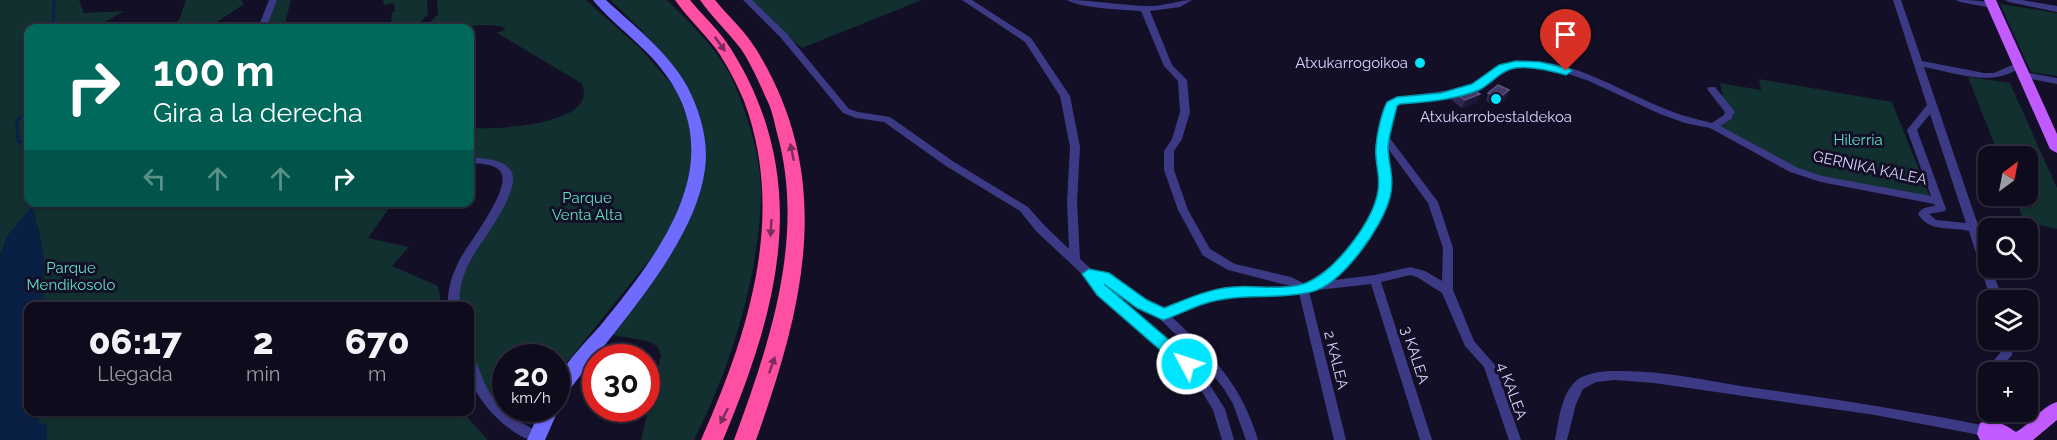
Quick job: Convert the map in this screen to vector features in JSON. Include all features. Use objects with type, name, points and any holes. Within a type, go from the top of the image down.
[{"type":"highway","points":[[681,0],[714,34],[742,77],[760,123],[770,166],[772,224],[760,310],[735,388],[712,440]]},
{"type":"highway","points":[[707,0],[733,28],[763,71],[783,118],[794,161],[797,224],[791,290],[779,343],[745,440]]},
{"type":"main road","points":[[1991,3],[2057,149]]},
{"type":"main road","points":[[1990,433],[2016,440],[2032,432],[2057,409]]},
{"type":"street","points":[[264,24],[273,0]]},
{"type":"street","points":[[570,377],[659,260],[681,226],[693,194],[699,164],[694,114],[680,85],[654,52],[599,0]]},
{"type":"street","points":[[747,0],[784,36],[846,111],[856,115],[880,116],[896,124],[950,164],[1024,209],[1089,274],[1102,291],[1199,377],[1219,409],[1228,440]]},
{"type":"street","points":[[966,0],[1028,40],[1065,96],[1075,147],[1072,202],[1076,262]]},
{"type":"street","points":[[1071,0],[1170,8],[1188,0]]},
{"type":"street","points":[[1960,0],[1991,3]]},
{"type":"street","points":[[2009,0],[2057,9]]},
{"type":"street","points":[[1896,2],[1994,290]]},
{"type":"street","points":[[1140,5],[1168,66],[1182,80],[1185,112],[1177,139],[1169,151],[1169,170],[1183,210],[1206,252],[1232,267],[1291,281],[1306,288]]},
{"type":"street","points":[[1918,63],[1984,76],[1996,76],[2021,70],[2056,83]]},
{"type":"street","name":"GERNIKA KALEA","points":[[1386,139],[1392,105],[1397,101],[1442,97],[1476,87],[1504,68],[1516,64],[1540,66],[1594,80],[1648,107],[1697,124],[1713,126],[1803,173],[1821,179],[1938,201]]},
{"type":"street","points":[[1712,89],[1730,112],[1728,117],[1713,126]]},
{"type":"street","name":"GERNIKA KALEA","points":[[1932,105],[1911,130],[1941,209],[1926,211],[1923,214],[1926,219],[1939,226],[1952,224],[1974,228]]},
{"type":"street","points":[[1306,288],[1344,263],[1360,245],[1384,197],[1386,170],[1381,155],[1386,139]]},
{"type":"street","points":[[1163,315],[1206,297],[1233,292],[1281,291],[1375,279],[1410,271],[1430,278],[1447,290],[1448,248],[1433,202],[1386,139]]},
{"type":"street","points":[[453,302],[452,291],[465,260],[501,202],[509,183],[507,172],[501,167],[474,161]]},
{"type":"street","points":[[1089,274],[1104,276],[1142,304],[1163,315],[1204,355],[1240,402],[1252,440]]},
{"type":"street","name":"3 KALEA","points":[[1375,279],[1426,440]]},
{"type":"street","name":"2 KALEA","points":[[1306,288],[1340,440]]},
{"type":"street","name":"4 KALEA","points":[[1447,290],[1469,343],[1489,365],[1496,393],[1515,440]]},
{"type":"street","points":[[474,373],[479,387],[504,419],[536,439],[544,422]]},
{"type":"street","points":[[1561,440],[1572,400],[1579,386],[1593,378],[1601,377],[1654,378],[1840,405],[1990,433]]},
{"type":"green space","name":"Parque Mendikosolo","points":[[0,0],[79,0],[84,13],[124,11],[102,24],[24,24],[24,207],[390,207],[368,238],[409,247],[392,266],[438,286],[441,302],[37,302],[44,297],[44,259],[38,227],[7,236],[0,256]]},
{"type":"green space","points":[[186,0],[241,0],[244,4],[214,24],[172,24],[179,20]]},
{"type":"green space","points":[[273,0],[291,0],[285,24],[264,24]]},
{"type":"green space","points":[[383,0],[427,0],[428,14],[419,24],[391,24],[392,13],[395,11],[394,3],[384,5]]},
{"type":"green space","name":"Parque Venta Alta","points":[[437,0],[586,0],[641,49],[675,88],[688,119],[692,136],[692,159],[684,198],[663,243],[570,359],[570,344],[492,344],[492,403],[489,403],[474,370],[474,302],[453,302],[452,291],[509,178],[493,164],[474,161],[474,128],[521,126],[562,116],[576,108],[583,97],[581,83],[497,33],[506,29],[474,24],[429,24],[438,14]]},
{"type":"green space","points":[[610,0],[667,0],[701,34],[723,63],[735,86],[751,131],[758,162],[761,191],[759,223],[749,287],[720,382],[694,440],[641,440],[645,422],[660,422],[660,344],[613,335],[687,224],[701,189],[705,157],[702,127],[693,100],[678,73],[635,24]]},
{"type":"green space","points":[[743,0],[922,0],[802,48]]},
{"type":"green space","points":[[2000,4],[2057,13],[2057,76],[2031,72]]},
{"type":"green space","points":[[1968,77],[2010,83],[2057,188],[2057,229],[2038,224],[2038,218],[2023,218],[2018,206],[2038,206],[2038,146],[1995,146]]},
{"type":"green space","name":"Hilerria","points":[[1759,79],[1892,102],[1930,197],[1827,178],[1789,166],[1716,126],[1735,115],[1723,99],[1720,83],[1761,90]]},
{"type":"green space","points":[[41,416],[467,416],[488,440],[47,440],[47,426],[37,422]]},
{"type":"water","points":[[33,207],[44,259],[44,297],[37,302],[24,302],[24,416],[41,416],[37,422],[47,425],[47,440],[0,440],[0,256],[7,236]]},
{"type":"building","points":[[1498,85],[1509,90],[1499,98],[1488,93]]},
{"type":"building","points":[[1469,87],[1480,94],[1465,100],[1452,91]]},
{"type":"waterway","points":[[53,24],[54,0]]},
{"type":"waterway","points":[[24,113],[17,121],[18,141],[24,143]]},
{"type":"waterway","points":[[24,167],[24,175]]},
{"type":"place","name":"Atxukarrogoikoa","points":[[1420,63]]},
{"type":"place","name":"Atxukarrobestaldekoa","points":[[1496,99]]},
{"type":"route","points":[[1187,364],[1119,307],[1102,291],[1089,274],[1104,276],[1142,304],[1163,315],[1206,297],[1233,292],[1281,291],[1310,287],[1344,263],[1360,245],[1384,197],[1386,170],[1381,155],[1392,105],[1397,101],[1442,97],[1476,87],[1504,68],[1516,64],[1566,71]]}]
